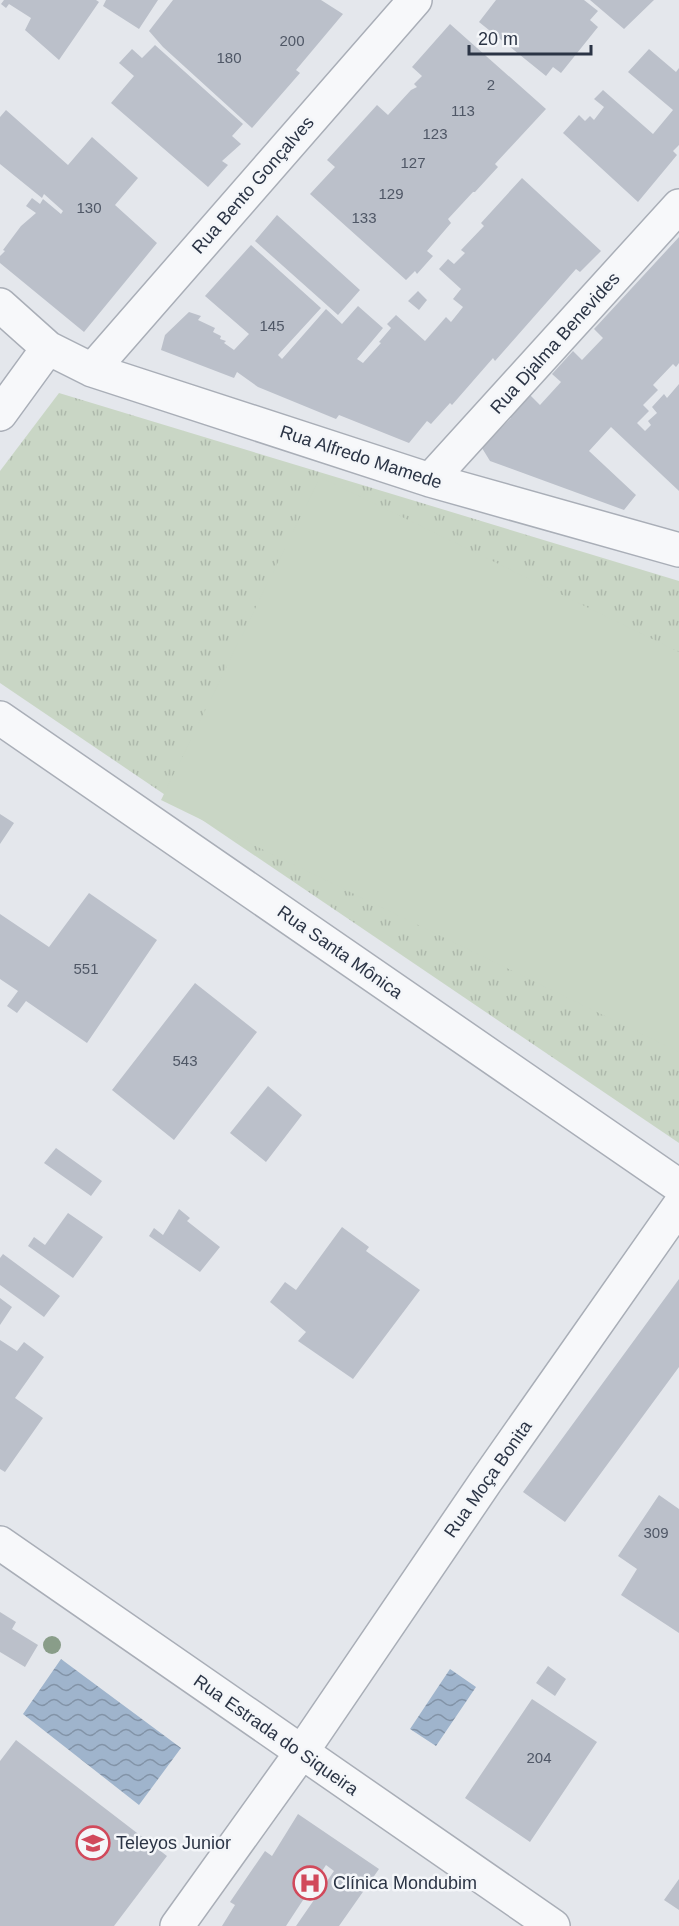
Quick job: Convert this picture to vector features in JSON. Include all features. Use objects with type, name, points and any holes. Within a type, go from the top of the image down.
[{"type":"street","name":"Rua Bento Gonçalves","points":[[92,370],[411,1]]},
{"type":"street","name":"Rua Djalma Benevides","points":[[430,480],[679,206]]},
{"type":"street","name":"Rua Alfredo Mamede","points":[[0,305],[48,348],[92,370],[430,480],[678,548]]},
{"type":"street","points":[[0,414],[48,348]]},
{"type":"street","name":"Rua Santa Mônica","points":[[0,718],[679,1186]]},
{"type":"street","name":"Rua Moça Bonita","points":[[177,1926],[302,1753],[486,1481],[679,1206]]},
{"type":"street","name":"Rua Estrada do Siqueira","points":[[0,1543],[553,1926]]},
{"type":"green space","points":[[59,393],[679,581],[679,1143],[0,683],[0,471]]},
{"type":"green space","points":[[320,477],[679,652],[679,1052],[161,800]]},
{"type":"water","points":[[61,1659],[181,1748],[139,1805],[23,1714]]},
{"type":"water","points":[[450,1669],[476,1687],[436,1746],[410,1729]]},
{"type":"building","points":[[4,0],[96,0],[99,2],[59,60],[25,30],[31,18],[9,4],[6,8],[1,4]]},
{"type":"building","points":[[106,0],[158,0],[139,29],[103,6]]},
{"type":"building","points":[[173,0],[321,0],[343,14],[296,70],[300,73],[252,128],[163,47],[149,31]]},
{"type":"building","points":[[496,0],[584,0],[598,11],[590,20],[598,27],[561,73],[553,67],[546,76],[479,22]]},
{"type":"building","points":[[590,0],[654,0],[624,29]]},
{"type":"building","points":[[450,24],[546,109],[495,164],[498,167],[448,219],[451,223],[427,251],[433,256],[417,274],[415,271],[406,280],[310,194],[335,167],[327,160],[377,105],[388,115],[411,90],[417,87],[414,84],[422,76],[412,67]]},
{"type":"building","points":[[155,45],[243,124],[232,136],[241,144],[222,161],[228,165],[208,187],[111,103],[134,76],[119,63],[132,49],[142,58]]},
{"type":"building","points":[[649,49],[676,72],[679,68],[679,145],[673,151],[677,155],[638,202],[563,133],[579,115],[585,121],[590,116],[594,120],[604,107],[594,99],[603,90],[653,134],[673,110],[628,72]]},
{"type":"building","points":[[6,110],[68,165],[92,137],[138,178],[115,205],[157,243],[84,332],[0,263],[0,256],[5,251],[3,250],[21,226],[36,213],[26,206],[32,198],[40,204],[43,199],[61,214],[63,211],[44,194],[42,198],[0,164],[0,117]]},
{"type":"building","points":[[522,178],[601,251],[580,272],[576,269],[495,361],[493,358],[452,405],[450,403],[431,424],[427,421],[409,443],[339,415],[336,419],[258,387],[237,372],[234,378],[161,350],[165,335],[189,312],[201,316],[198,320],[215,328],[213,332],[221,336],[220,339],[226,341],[224,343],[234,350],[249,334],[205,296],[251,245],[321,308],[278,355],[282,359],[326,309],[342,324],[358,306],[383,328],[357,359],[363,363],[381,343],[379,342],[391,328],[387,324],[396,315],[425,341],[446,317],[451,322],[463,307],[453,299],[461,289],[439,269],[448,259],[454,264],[465,253],[461,250],[484,226],[481,223]]},
{"type":"building","points":[[277,215],[360,290],[338,315],[255,241]]},
{"type":"building","points":[[679,237],[679,363],[676,367],[673,364],[653,385],[658,390],[643,405],[649,411],[637,423],[645,431],[651,425],[648,421],[657,413],[652,407],[664,394],[667,398],[679,384],[679,491],[611,427],[589,451],[636,495],[624,510],[490,461],[482,448],[511,418],[507,415],[527,392],[540,405],[561,382],[552,374],[573,351],[582,360],[603,338],[594,329]]},
{"type":"building","points":[[418,291],[427,300],[419,310],[408,301]]},
{"type":"building","points":[[0,814],[14,823],[0,844]]},
{"type":"building","points":[[89,893],[157,940],[87,1043],[26,1001],[17,1013],[7,1006],[18,991],[0,979],[0,914],[49,947]]},
{"type":"building","points":[[195,983],[257,1032],[174,1140],[112,1090]]},
{"type":"building","points":[[268,1086],[302,1115],[266,1162],[230,1133]]},
{"type":"building","points":[[56,1148],[102,1181],[91,1196],[44,1163]]},
{"type":"building","points":[[179,1209],[190,1218],[187,1221],[220,1247],[200,1272],[149,1236],[154,1228],[163,1235]]},
{"type":"building","points":[[68,1213],[103,1237],[73,1278],[28,1246],[34,1237],[45,1245]]},
{"type":"building","points":[[342,1227],[369,1247],[366,1251],[420,1290],[353,1379],[298,1341],[306,1332],[270,1302],[285,1282],[296,1290]]},
{"type":"building","points":[[3,1254],[60,1296],[44,1317],[0,1285],[0,1258]]},
{"type":"building","points":[[679,1279],[679,1367],[565,1522],[523,1492]]},
{"type":"building","points":[[0,1298],[12,1307],[0,1325]]},
{"type":"building","points":[[0,1340],[17,1351],[24,1342],[44,1357],[15,1398],[43,1418],[5,1472],[0,1469]]},
{"type":"building","points":[[659,1495],[679,1509],[679,1633],[621,1595],[637,1569],[618,1556]]},
{"type":"building","points":[[0,1612],[16,1622],[12,1629],[38,1645],[25,1667],[0,1652]]},
{"type":"building","points":[[548,1666],[566,1679],[555,1696],[536,1683]]},
{"type":"building","points":[[532,1699],[597,1742],[530,1842],[465,1798]]},
{"type":"building","points":[[16,1740],[167,1856],[114,1926],[0,1926],[0,1761]]},
{"type":"building","points":[[298,1814],[379,1869],[339,1926],[296,1926],[334,1871],[326,1865],[286,1926],[222,1926],[235,1905],[230,1902],[265,1851],[272,1856]]},
{"type":"building","points":[[679,1879],[679,1910],[664,1900]]},
{"type":"place","name":"Teleyos Junior","points":[[93,1843]]},
{"type":"place","name":"Clínica Mondubim","points":[[310,1883]]}]
